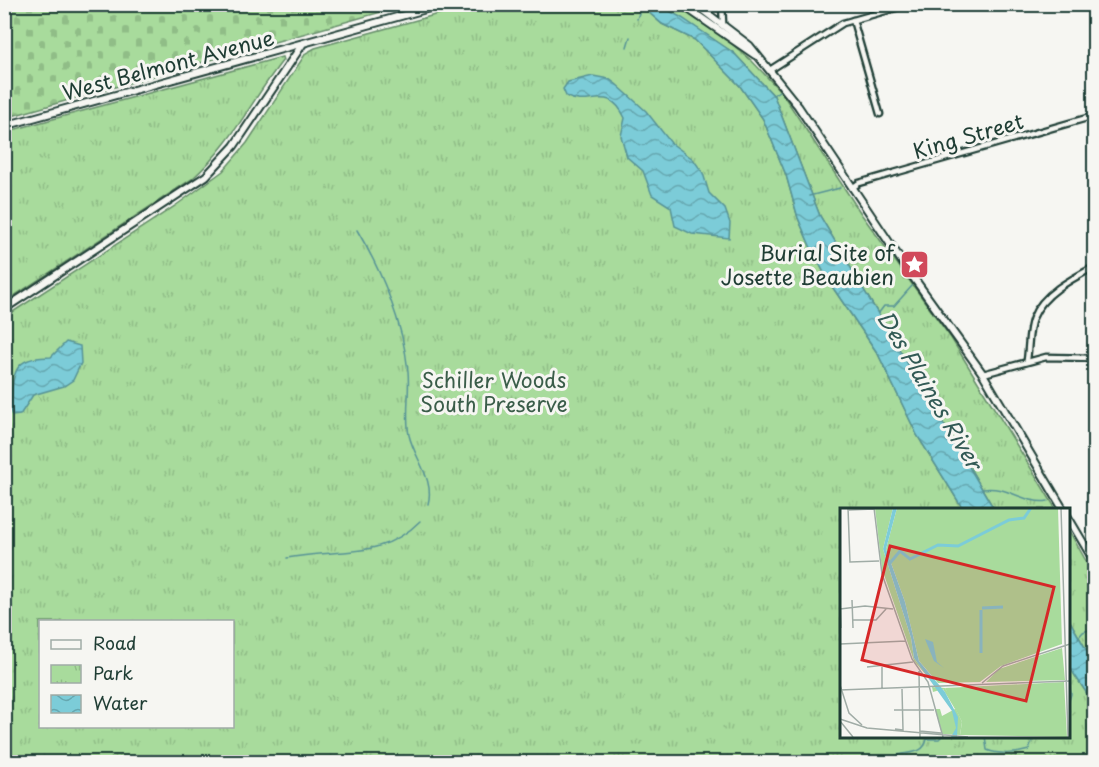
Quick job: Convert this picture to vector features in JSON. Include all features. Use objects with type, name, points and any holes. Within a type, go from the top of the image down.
[{"type":"main road","name":"West Belmont Avenue","points":[[4,126],[444,4]]},
{"type":"main road","points":[[681,4],[757,57],[798,106],[852,188],[983,374],[1062,508]]},
{"type":"main road","points":[[695,4],[723,23],[750,46],[757,57]]},
{"type":"main road","points":[[4,309],[195,184],[224,158],[302,44]]},
{"type":"main road","points":[[1069,519],[1095,561]]},
{"type":"street","points":[[722,4],[723,23]]},
{"type":"street","points":[[770,70],[838,26],[910,4]]},
{"type":"street","points":[[853,20],[880,114]]},
{"type":"street","name":"King Street","points":[[852,188],[859,183],[1095,116]]},
{"type":"street","points":[[1027,360],[1033,316],[1044,302],[1075,277],[1095,267]]},
{"type":"street","points":[[983,374],[1027,360],[1046,357],[1095,358]]},
{"type":"green space","points":[[5,4],[406,4],[406,5],[5,118]]},
{"type":"green space","name":"Schiller Woods South Preserve","points":[[471,5],[625,5],[647,11],[662,24],[695,40],[740,86],[763,119],[786,175],[798,218],[811,248],[829,282],[878,354],[917,435],[962,508],[840,508],[840,737],[1069,737],[1069,666],[1094,704],[1094,762],[5,762],[5,317],[175,206],[223,171],[247,143],[306,53],[315,48]]},
{"type":"green space","points":[[659,5],[676,5],[733,45],[752,61],[782,93],[862,215],[951,338],[1055,508],[993,508],[820,216],[774,96],[734,53]]},
{"type":"green space","points":[[282,57],[283,60],[230,137],[192,179],[5,302],[5,132]]},
{"type":"green space","points":[[1069,531],[1094,575],[1094,663],[1069,620]]},
{"type":"water","points":[[625,5],[659,5],[682,18],[734,53],[774,96],[820,216],[993,508],[962,508],[917,435],[878,354],[829,282],[811,248],[798,218],[786,175],[763,119],[740,86],[695,40],[662,24],[647,11]]},
{"type":"water","points":[[593,76],[609,79],[616,84],[646,111],[671,143],[693,159],[703,173],[709,193],[725,209],[730,223],[729,238],[692,234],[675,226],[671,207],[652,195],[643,171],[627,157],[621,136],[625,118],[619,107],[605,99],[583,100],[566,96],[563,89],[568,82]]},
{"type":"water","points":[[66,342],[80,346],[81,363],[73,380],[64,386],[33,395],[20,415],[12,416],[10,407],[13,382],[18,368],[27,360],[51,357]]},
{"type":"water","points":[[1069,620],[1094,663],[1094,704],[1069,666]]},
{"type":"waterway","points":[[637,19],[642,4]]},
{"type":"waterway","points":[[627,47],[630,37]]},
{"type":"waterway","points":[[773,95],[779,91]]},
{"type":"waterway","points":[[809,196],[840,188]]},
{"type":"waterway","points":[[357,230],[383,280],[401,335],[408,371],[409,435],[429,486],[428,504]]},
{"type":"waterway","name":"Des Plaines River","points":[[878,314],[884,306],[894,306],[912,286]]},
{"type":"waterway","points":[[983,489],[1000,490],[1032,500],[1048,501]]},
{"type":"waterway","points":[[287,558],[373,548],[405,534],[420,521]]},
{"type":"waterway","points":[[1078,638],[1083,632],[1094,628]]},
{"type":"waterway","points":[[1069,683],[1071,694],[1069,700]]},
{"type":"waterway","points":[[888,762],[897,755],[915,752],[925,745],[927,739],[941,737]]},
{"type":"waterway","points":[[985,737],[987,750],[997,753],[1029,750],[1034,737]]},
{"type":"place","name":"Burial Site of Josette Beaubien","points":[[915,264]]}]
